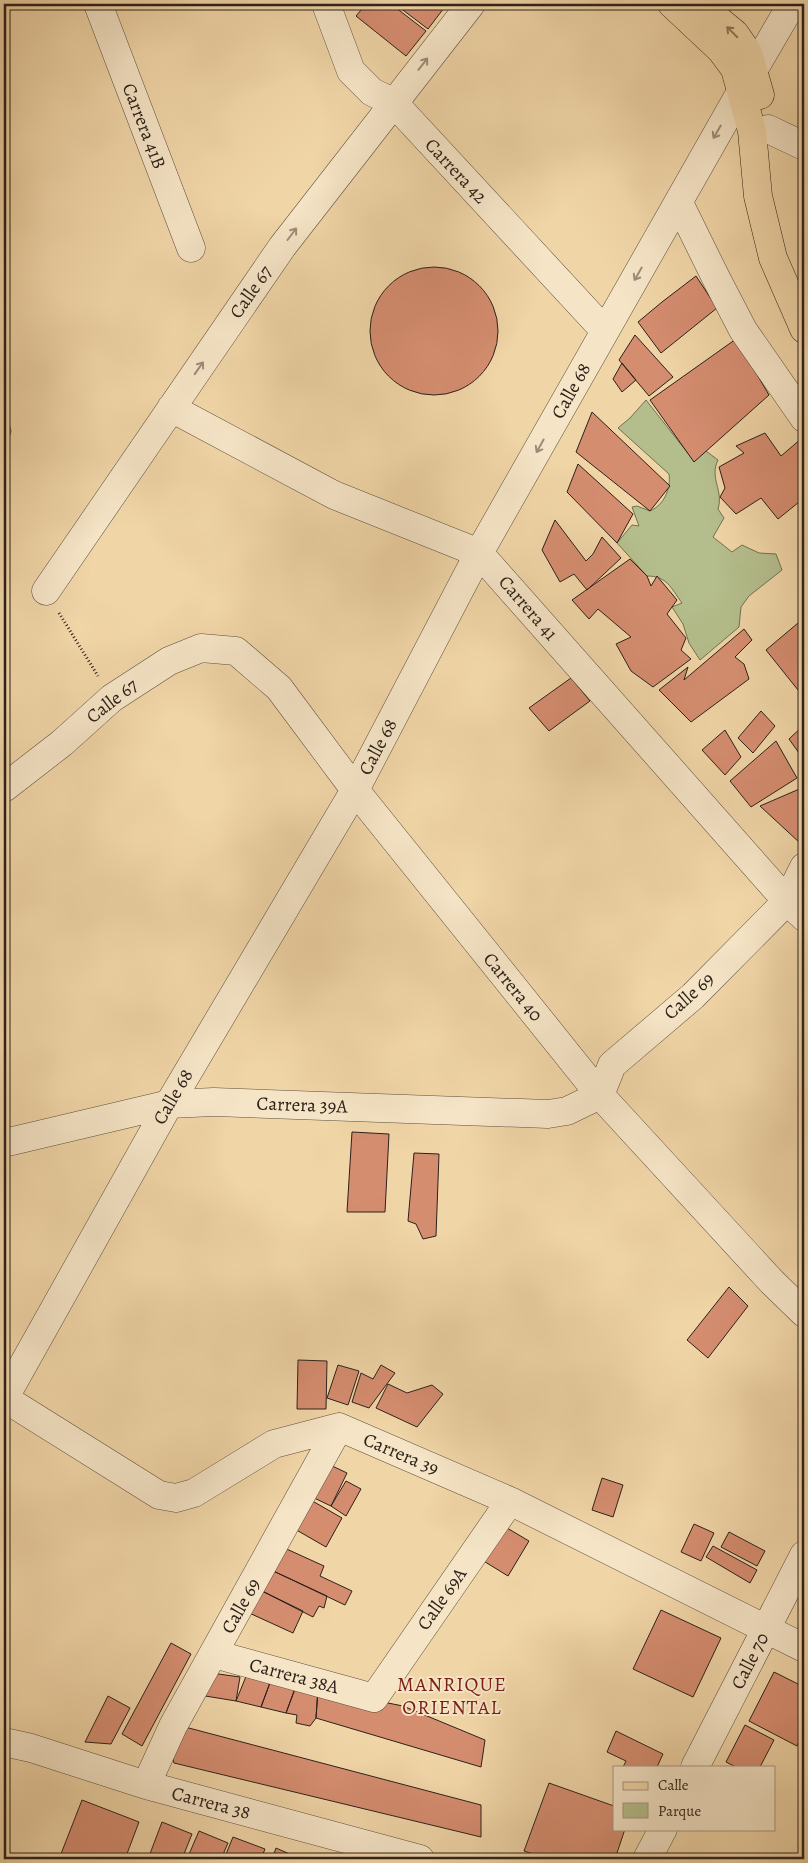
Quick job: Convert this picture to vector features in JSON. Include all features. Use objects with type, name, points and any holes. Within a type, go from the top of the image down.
[{"type":"main road","points":[[672,4],[721,50],[735,70],[748,80],[768,129],[772,188],[786,250],[804,293]]},
{"type":"main road","points":[[699,4],[735,34],[748,53],[748,80],[758,196],[772,258],[804,329]]},
{"type":"street","name":"Carrera 41B","points":[[98,4],[190,248]]},
{"type":"street","name":"Carrera 42","points":[[326,4],[351,71],[372,92],[393,102],[605,331]]},
{"type":"street","name":"Calle 67","points":[[46,591],[282,247],[471,4]]},
{"type":"street","name":"Calle 68","points":[[4,1398],[169,1104],[355,790],[479,553],[792,4]]},
{"type":"street","points":[[768,129],[804,146]]},
{"type":"street","points":[[679,203],[744,330],[804,418]]},
{"type":"street","name":"Carrera 41","points":[[171,408],[334,495],[479,553],[795,909]]},
{"type":"street","name":"Calle 67","points":[[4,788],[62,743],[112,698],[169,661],[201,648],[236,651]]},
{"type":"street","name":"Carrera 40","points":[[236,651],[280,688],[355,790],[600,1095],[772,1282],[804,1313]]},
{"type":"street","name":"Calle 69","points":[[600,1095],[612,1065],[795,909],[804,866]]},
{"type":"street","name":"Carrera 39A","points":[[4,1143],[169,1104],[214,1102],[548,1114],[567,1111],[600,1095]]},
{"type":"street","name":"Carrera 39","points":[[4,1398],[159,1495],[176,1498],[194,1493],[274,1444],[339,1428],[510,1501],[804,1648]]},
{"type":"street","name":"Calle 69","points":[[146,1785],[173,1726],[339,1428]]},
{"type":"street","name":"Calle 69A","points":[[374,1698],[510,1501]]},
{"type":"street","name":"Calle 70","points":[[696,1766],[804,1554]]},
{"type":"street","name":"Carrera 38A","points":[[214,1654],[374,1698]]},
{"type":"street","name":"Carrera 38","points":[[4,1742],[31,1748],[146,1785],[420,1859]]},
{"type":"street","points":[[647,1859],[662,1830]]},
{"type":"path","points":[[46,591],[112,698]]},
{"type":"green space","points":[[646,400],[694,461],[706,451],[718,460],[715,473],[719,496],[718,509],[724,518],[713,537],[732,552],[742,545],[759,553],[776,554],[782,570],[749,596],[741,607],[739,627],[700,660],[689,643],[683,624],[672,607],[682,603],[675,592],[659,578],[647,576],[617,543],[632,525],[639,526],[632,507],[637,506],[650,511],[663,501],[668,491],[669,474],[618,428]]},
{"type":"building","points":[[366,4],[391,4],[426,31],[406,56],[356,16]]},
{"type":"building","points":[[395,4],[447,4],[428,29]]},
{"type":"building","points":[[434,267],[458,272],[479,286],[493,307],[498,331],[493,355],[479,376],[458,390],[434,395],[410,390],[389,376],[375,355],[370,331],[375,307],[389,286],[410,272]]},
{"type":"building","points":[[696,276],[717,308],[661,353],[638,322]]},
{"type":"building","points":[[635,335],[673,377],[649,396],[619,360]]},
{"type":"building","points":[[736,339],[769,395],[694,462],[650,400]]},
{"type":"building","points":[[622,363],[636,380],[622,392],[613,379]]},
{"type":"building","points":[[592,412],[670,486],[650,511],[576,452]]},
{"type":"building","points":[[765,433],[781,456],[802,438],[804,444],[804,498],[778,519],[761,498],[736,514],[720,497],[725,488],[719,467],[744,453],[736,446]]},
{"type":"building","points":[[578,464],[633,514],[617,543],[567,492]]},
{"type":"building","points":[[555,520],[586,561],[593,554],[602,537],[621,558],[587,590],[574,574],[560,582],[542,550]]},
{"type":"building","points":[[630,559],[647,576],[651,586],[657,576],[677,600],[667,614],[686,638],[681,650],[691,659],[653,687],[631,671],[616,644],[631,637],[598,609],[589,619],[572,600]]},
{"type":"building","points":[[804,618],[804,686],[798,690],[766,650]]},
{"type":"building","points":[[744,629],[752,640],[735,657],[744,664],[749,679],[691,722],[659,690],[688,667],[684,680]]},
{"type":"building","points":[[571,678],[590,701],[549,731],[529,708]]},
{"type":"building","points":[[761,711],[775,726],[753,753],[738,738]]},
{"type":"building","points":[[804,725],[804,760],[789,739]]},
{"type":"building","points":[[725,730],[741,757],[725,775],[702,750]]},
{"type":"building","points":[[776,741],[797,778],[751,807],[730,781]]},
{"type":"building","points":[[804,787],[804,828],[800,843],[760,806]]},
{"type":"building","points":[[352,1132],[389,1134],[385,1212],[347,1212]]},
{"type":"building","points":[[414,1153],[439,1154],[436,1236],[423,1239],[416,1224],[408,1221]]},
{"type":"building","points":[[729,1287],[748,1306],[708,1358],[687,1340]]},
{"type":"building","points":[[298,1360],[327,1361],[326,1409],[297,1409]]},
{"type":"building","points":[[338,1365],[359,1371],[348,1405],[327,1398]]},
{"type":"building","points":[[381,1365],[395,1373],[369,1408],[352,1402],[361,1373],[373,1379]]},
{"type":"building","points":[[388,1384],[407,1393],[432,1385],[443,1394],[417,1427],[376,1408]]},
{"type":"building","points":[[328,1464],[347,1473],[331,1506],[312,1497]]},
{"type":"building","points":[[602,1478],[623,1485],[613,1517],[592,1510]]},
{"type":"building","points":[[346,1481],[361,1489],[346,1516],[331,1506]]},
{"type":"building","points":[[309,1499],[342,1518],[326,1547],[293,1528]]},
{"type":"building","points":[[694,1524],[714,1533],[701,1561],[681,1552]]},
{"type":"building","points":[[502,1525],[529,1541],[508,1576],[482,1560]]},
{"type":"building","points":[[729,1532],[765,1551],[757,1566],[721,1547]]},
{"type":"building","points":[[280,1546],[324,1566],[320,1576],[352,1591],[345,1605],[269,1569]]},
{"type":"building","points":[[713,1546],[757,1570],[750,1583],[706,1557]]},
{"type":"building","points":[[269,1569],[327,1596],[324,1608],[319,1606],[313,1617],[258,1589]]},
{"type":"building","points":[[258,1589],[303,1611],[293,1633],[247,1612]]},
{"type":"building","points":[[661,1610],[721,1638],[693,1697],[633,1669]]},
{"type":"building","points":[[171,1643],[191,1654],[142,1746],[122,1734]]},
{"type":"building","points":[[774,1672],[804,1687],[804,1731],[797,1746],[749,1721]]},
{"type":"building","points":[[211,1673],[240,1677],[236,1701],[199,1695]]},
{"type":"building","points":[[247,1674],[271,1680],[261,1707],[236,1701]]},
{"type":"building","points":[[271,1680],[296,1686],[286,1713],[261,1707]]},
{"type":"building","points":[[296,1686],[318,1689],[316,1718],[310,1726],[296,1723],[297,1715],[286,1713]]},
{"type":"building","points":[[318,1689],[403,1706],[485,1740],[481,1767],[316,1718]]},
{"type":"building","points":[[108,1696],[130,1708],[111,1744],[85,1742]]},
{"type":"building","points":[[745,1725],[774,1740],[761,1766],[734,1766],[726,1762]]},
{"type":"building","points":[[185,1727],[481,1805],[481,1837],[174,1763],[168,1740]]},
{"type":"building","points":[[616,1731],[663,1754],[657,1766],[624,1766],[626,1761],[607,1752]]},
{"type":"building","points":[[549,1783],[613,1806],[613,1830],[625,1830],[615,1859],[547,1859],[524,1851]]},
{"type":"building","points":[[82,1800],[139,1822],[125,1859],[59,1859]]},
{"type":"building","points":[[162,1822],[192,1834],[182,1859],[148,1859]]},
{"type":"building","points":[[199,1831],[228,1843],[221,1859],[187,1859]]},
{"type":"building","points":[[233,1837],[265,1849],[261,1859],[224,1859]]},
{"type":"building","points":[[276,1848],[301,1859],[272,1859]]},
{"type":"waterway","points":[[4,419],[7,431],[4,442]]},
{"type":"district","name":"MANRIQUE ORIENTAL","points":[[452,1696]]}]
